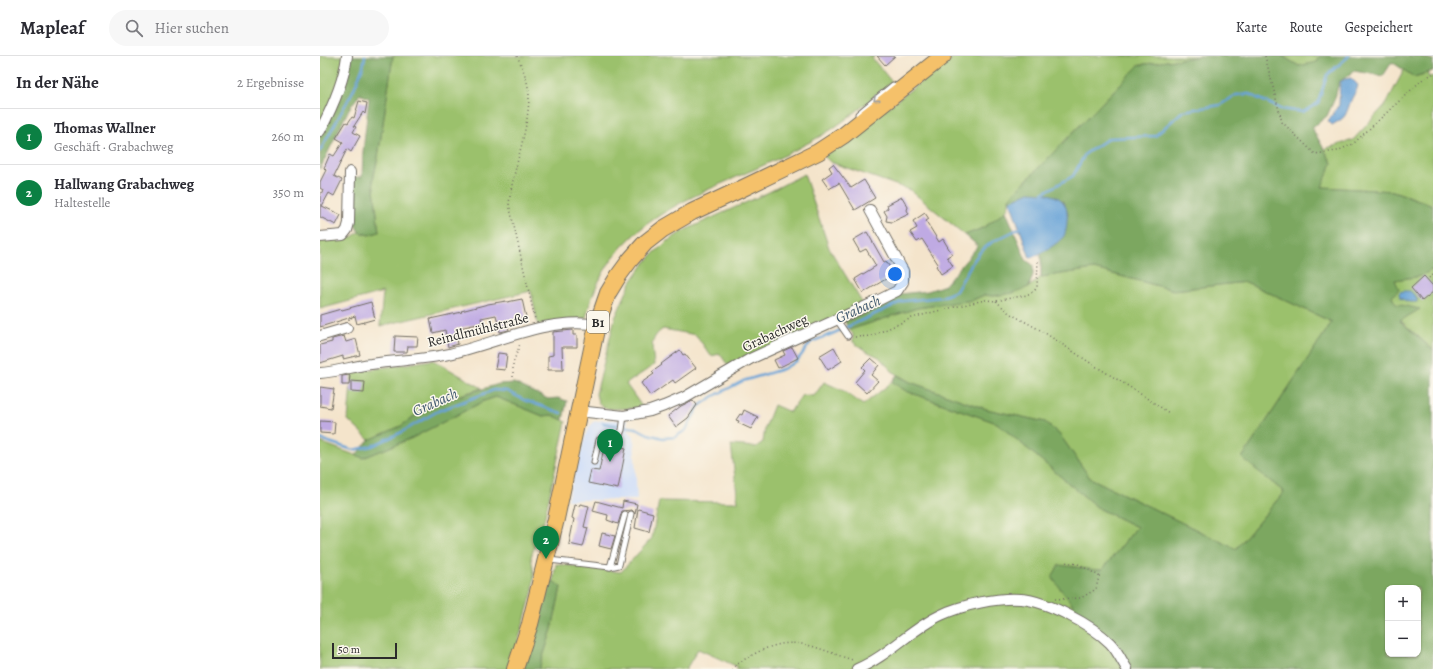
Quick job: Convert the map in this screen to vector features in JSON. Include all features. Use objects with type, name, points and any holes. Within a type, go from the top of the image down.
[{"type":"main road","name":"B1","points":[[515,669],[530,624],[546,559],[597,325],[608,293],[619,275],[645,243],[663,229],[692,212],[818,152],[844,135],[943,56]]},
{"type":"street","points":[[320,131],[340,85],[347,56]]},
{"type":"street","points":[[320,238],[343,235],[347,230],[350,172]]},
{"type":"street","name":"Grabachweg","points":[[578,411],[624,418],[650,411],[676,401],[750,359],[839,323],[897,291],[903,282],[903,271],[870,210]]},
{"type":"street","name":"Reindlmühlstraße","points":[[320,373],[365,364],[426,358],[449,354],[537,329],[570,324],[587,323],[597,325]]},
{"type":"street","points":[[320,336],[347,328]]},
{"type":"street","points":[[857,669],[890,650],[916,629],[942,614],[968,606],[1007,599],[1022,599],[1061,612],[1086,625],[1111,644],[1127,669]]},
{"type":"lane","points":[[839,323],[846,334]]},
{"type":"lane","points":[[594,462],[599,440],[603,438],[619,437],[624,418]]},
{"type":"lane","points":[[610,567],[624,514]]},
{"type":"lane","points":[[546,559],[610,567],[619,565],[631,514]]},
{"type":"path","points":[[517,56],[526,81],[529,96],[527,119],[510,192],[509,204],[537,329]]},
{"type":"path","points":[[1265,56],[1282,122],[1315,154],[1336,151],[1353,144],[1424,78],[1433,74]]},
{"type":"path","points":[[846,334],[861,337],[871,336],[912,318],[985,300],[996,301],[1027,295],[1035,290],[1037,286],[1038,258]]},
{"type":"path","points":[[1429,278],[1433,275]]},
{"type":"path","points":[[996,301],[1009,313],[1042,331],[1086,361],[1133,388],[1169,413]]},
{"type":"path","points":[[513,377],[513,363],[525,332]]},
{"type":"path","points":[[1040,604],[1056,598],[1081,598],[1096,589],[1099,576],[1078,564],[1064,562]]},
{"type":"path","points":[[732,669],[746,658],[781,643],[810,645],[866,664]]},
{"type":"shaded area","points":[[604,420],[627,420],[628,430],[634,436],[637,500],[567,500],[587,431],[593,422]]},
{"type":"green space","points":[[320,56],[344,56],[348,62],[320,130]]},
{"type":"green space","points":[[344,56],[393,56],[378,157],[373,180],[379,232],[369,235],[359,232],[350,215],[353,177],[362,177],[363,152],[369,98],[360,94],[349,109],[320,169],[320,130],[344,80]]},
{"type":"green space","points":[[393,56],[875,56],[872,58],[892,82],[840,124],[823,135],[793,151],[667,210],[640,229],[617,253],[599,282],[586,318],[538,325],[531,291],[380,326],[383,292],[320,309],[320,241],[352,237],[359,232],[369,235],[379,232],[373,180],[378,157]]},
{"type":"green space","points":[[955,56],[1202,56],[1139,65],[1009,198],[1009,205],[1001,216],[986,226],[965,235],[910,190],[830,162],[824,156]]},
{"type":"green space","points":[[1202,56],[1282,56],[1299,66],[1317,62],[1320,56],[1418,56],[1433,60],[1433,71],[1414,77],[1392,62],[1383,76],[1354,71],[1339,82],[1335,98],[1327,116],[1312,128],[1332,163],[1322,187],[1393,191],[1433,205],[1433,269],[1421,276],[1395,280],[1399,289],[1392,297],[1396,304],[1420,309],[1400,321],[1433,350],[1433,669],[1124,669],[1107,645],[1052,577],[1059,565],[1102,570],[1137,527],[1098,508],[997,423],[906,391],[892,382],[897,375],[910,382],[986,409],[1045,422],[1060,435],[1090,478],[1236,549],[1284,492],[1242,458],[1332,322],[1246,282],[1174,290],[1094,269],[1041,277],[1041,254],[1063,236],[1068,214],[1063,201],[1055,196],[1029,192],[1010,201],[1009,198],[1139,65]]},
{"type":"green space","points":[[1282,56],[1320,56],[1317,62],[1299,66]]},
{"type":"green space","points":[[1404,70],[1414,77],[1428,73],[1428,77],[1433,76],[1433,205],[1393,191],[1321,187],[1332,163],[1324,149],[1353,140],[1386,104]]},
{"type":"green space","points":[[804,174],[829,248],[863,304],[729,367],[720,354],[711,356],[696,335],[663,329],[655,337],[652,345],[654,365],[626,384],[643,408],[603,408],[598,402],[596,394],[615,318],[631,282],[643,265],[655,252],[683,231],[769,192]]},
{"type":"green space","points":[[1006,211],[1026,260],[1033,265],[1033,275],[1029,287],[1013,293],[993,296],[984,295],[973,300],[917,308],[849,330],[841,314],[899,294],[928,291],[945,285],[978,246],[965,235],[983,228]]},
{"type":"green space","points":[[1094,269],[1174,290],[1246,282],[1332,322],[1242,458],[1284,492],[1236,549],[1090,478],[1060,435],[1045,422],[986,409],[910,382],[892,371],[879,357],[866,351],[853,342],[853,334],[849,330],[917,308],[973,300],[984,295],[993,296],[1029,287],[1041,277]]},
{"type":"green space","points":[[1433,269],[1433,350],[1400,320],[1419,309],[1395,304],[1392,297],[1399,289],[1394,280],[1421,276]]},
{"type":"green space","points":[[433,360],[482,388],[434,405],[401,426],[369,440],[348,420],[352,372]]},
{"type":"green space","points":[[824,382],[844,391],[863,405],[892,382],[906,391],[997,423],[1098,508],[1137,527],[1102,570],[1088,570],[1072,566],[1052,577],[1107,645],[1124,669],[736,669],[738,667],[698,649],[686,669],[539,669],[552,629],[561,587],[553,581],[556,564],[621,572],[652,538],[659,501],[738,502],[731,445],[756,447],[763,442],[765,428],[774,405],[790,412],[802,395],[814,396]]},
{"type":"green space","points":[[514,383],[548,399],[558,398],[567,401],[563,420],[552,415],[543,416],[496,397],[484,401],[412,438],[363,458],[356,455],[369,440],[401,426],[434,405],[448,399],[499,384]]},
{"type":"green space","points":[[496,397],[543,416],[552,415],[566,422],[542,529],[531,557],[534,573],[533,590],[510,669],[320,669],[320,442],[363,458],[412,438],[484,401]]},
{"type":"green space","points":[[553,581],[561,587],[552,629],[539,669],[522,669],[549,583]]},
{"type":"water","points":[[1351,78],[1358,85],[1357,90],[1344,116],[1332,125],[1328,121],[1339,105],[1340,82]]},
{"type":"water","points":[[1029,192],[1044,193],[1057,197],[1062,201],[1067,212],[1067,226],[1064,236],[1048,249],[1030,258],[1010,201]]},
{"type":"water","points":[[1410,291],[1417,298],[1417,302],[1409,302],[1400,298],[1399,293]]},
{"type":"building","points":[[877,56],[895,56],[885,65]]},
{"type":"building","points":[[359,101],[367,103],[365,114],[363,112],[354,126],[356,127],[353,132],[360,136],[351,152],[347,149],[334,176],[342,180],[334,196],[329,193],[322,206],[341,215],[336,225],[320,217],[320,196],[323,190],[320,188],[320,182],[326,170],[324,168],[330,154],[334,156],[343,142],[336,138],[346,122],[348,123],[352,117],[354,118]]},
{"type":"building","points":[[833,164],[851,188],[864,180],[875,198],[855,210],[839,183],[829,189],[822,179],[832,172],[829,167]]},
{"type":"building","points":[[902,197],[908,207],[907,210],[909,214],[892,222],[886,221],[887,216],[884,211],[888,208],[887,205]]},
{"type":"building","points":[[925,213],[929,219],[926,221],[939,242],[943,239],[952,254],[947,257],[953,266],[941,274],[936,266],[938,264],[922,239],[917,242],[910,232],[917,228],[913,221]]},
{"type":"building","points":[[867,232],[884,262],[886,261],[894,274],[863,293],[855,279],[876,266],[866,249],[860,252],[853,240]]},
{"type":"building","points":[[1424,276],[1433,286],[1433,292],[1422,301],[1411,288]]},
{"type":"building","points":[[522,299],[526,317],[507,322],[509,330],[500,332],[496,315],[481,318],[482,323],[455,329],[458,344],[448,347],[445,330],[433,333],[430,319],[462,312],[461,311],[488,304]]},
{"type":"building","points":[[371,302],[375,319],[357,324],[355,316],[320,327],[320,315]]},
{"type":"building","points":[[573,330],[573,335],[577,335],[577,347],[562,347],[563,370],[548,370],[548,356],[553,355],[553,332]]},
{"type":"building","points":[[344,336],[346,342],[356,339],[360,355],[343,359],[343,356],[320,363],[320,345],[332,342],[332,339]]},
{"type":"building","points":[[395,336],[418,337],[417,346],[408,346],[407,352],[394,352]]},
{"type":"building","points":[[792,347],[798,358],[778,368],[774,360],[785,355],[783,351]]},
{"type":"building","points":[[834,347],[842,361],[828,370],[819,356]]},
{"type":"building","points":[[680,350],[696,368],[675,383],[673,380],[650,396],[641,383],[654,374],[652,372],[662,365],[661,364]]},
{"type":"building","points":[[498,353],[507,354],[505,370],[495,369]]},
{"type":"building","points":[[871,358],[879,365],[871,375],[878,381],[867,393],[855,382],[865,370],[862,367]]},
{"type":"building","points":[[350,375],[349,385],[342,385],[342,376]]},
{"type":"building","points":[[351,381],[365,382],[364,393],[351,392]]},
{"type":"building","points":[[320,387],[334,389],[331,408],[320,406]]},
{"type":"building","points":[[693,400],[697,405],[688,418],[676,427],[668,416],[681,406]]},
{"type":"building","points":[[744,410],[758,417],[751,429],[738,423],[739,421],[736,420],[740,414],[742,415]]},
{"type":"building","points":[[320,421],[335,422],[334,434],[320,433]]},
{"type":"building","points":[[605,443],[626,448],[618,489],[588,483],[591,470],[599,471]]},
{"type":"building","points":[[596,501],[622,508],[623,501],[637,504],[635,514],[632,510],[622,511],[618,524],[607,520],[608,515],[593,511]]},
{"type":"building","points":[[580,504],[589,506],[584,527],[588,528],[583,547],[569,544],[575,505],[579,506]]},
{"type":"building","points":[[638,509],[653,513],[649,532],[635,528]]},
{"type":"building","points":[[602,533],[615,536],[611,549],[599,546]]},
{"type":"waterway","points":[[320,151],[353,91],[363,67],[365,56]]},
{"type":"waterway","name":"Grabach","points":[[1043,193],[1073,176],[1085,154],[1109,138],[1155,136],[1183,111],[1220,105],[1236,95],[1249,94],[1281,109],[1303,112],[1318,103],[1327,75],[1349,56]]},
{"type":"waterway","name":"Grabach","points":[[603,423],[636,428],[648,434],[663,438],[675,437],[686,430],[699,406],[714,396],[743,381],[783,369],[797,361],[811,342],[832,334],[903,301],[942,297],[956,291],[980,252],[992,242],[1022,227]]},
{"type":"waterway","name":"Grabach","points":[[320,439],[353,450],[372,446],[400,433],[438,411],[494,390],[507,391],[524,400],[561,413]]},
{"type":"place","name":"Thomas Wallner","points":[[610,462]]},
{"type":"place","name":"Hallwang Grabachweg","points":[[546,559]]}]
